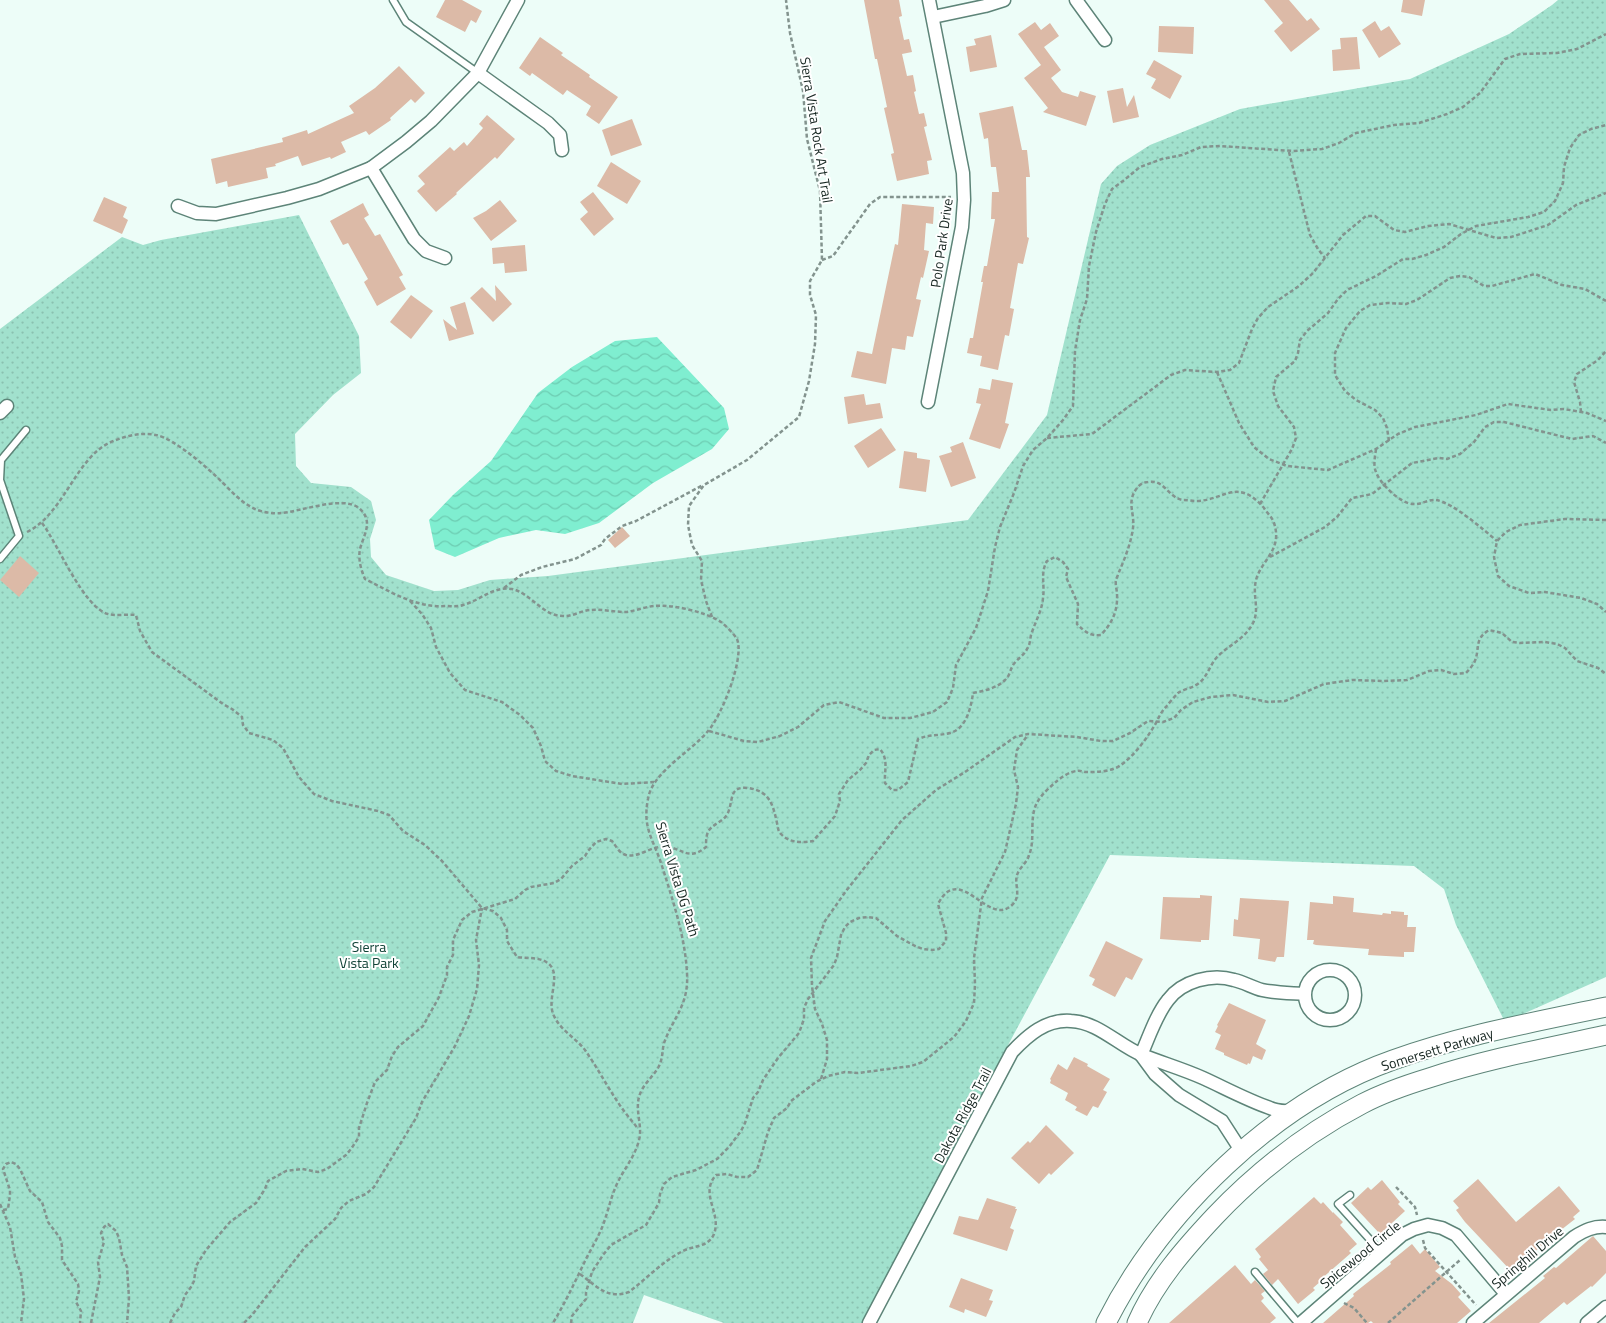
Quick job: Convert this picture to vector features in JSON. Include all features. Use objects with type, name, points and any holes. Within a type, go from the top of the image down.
[{"type":"main road","name":"Somersett Parkway","points":[[1106,1323],[1124,1288],[1158,1239],[1215,1176],[1266,1131],[1292,1112],[1337,1084],[1392,1060],[1453,1041],[1606,1007]]},
{"type":"main road","name":"Somersett Parkway","points":[[1137,1323],[1162,1278],[1191,1242],[1228,1203],[1258,1176],[1319,1128],[1363,1104],[1402,1087],[1460,1068],[1606,1035]]},
{"type":"street","points":[[178,206],[197,213],[216,214],[311,191],[371,168],[431,121],[478,73],[518,0]]},
{"type":"street","name":"Polo Park Drive","points":[[928,402],[962,227],[964,200],[963,173],[929,0]]},
{"type":"street","points":[[933,17],[986,6],[1004,0]]},
{"type":"street","points":[[1076,0],[1105,40]]},
{"type":"street","points":[[478,73],[548,123],[560,135],[562,150]]},
{"type":"street","points":[[371,168],[414,239],[426,251],[445,258]]},
{"type":"street","points":[[1330,969],[1345,974],[1351,980],[1355,996],[1354,1004],[1349,1012],[1334,1020],[1325,1020],[1317,1017],[1310,1011],[1304,994],[1310,979],[1315,974],[1330,969]]},
{"type":"street","points":[[1141,1055],[1168,999],[1180,989],[1194,982],[1206,978],[1232,979],[1261,990],[1304,994]]},
{"type":"street","name":"Dakota Ridge Trail","points":[[870,1323],[1012,1052],[1037,1029],[1070,1020],[1088,1024],[1141,1055],[1187,1071],[1271,1109],[1292,1112]]},
{"type":"street","name":"Dakota Ridge Trail","points":[[1141,1055],[1155,1074],[1179,1095],[1222,1121],[1242,1152]]},
{"type":"street","name":"Spicewood Circle","points":[[1300,1323],[1402,1235],[1428,1225],[1442,1228],[1456,1235],[1506,1294]]},
{"type":"street","name":"Springhill Drive","points":[[1473,1323],[1574,1237],[1597,1226],[1606,1227]]},
{"type":"street","points":[[1587,1323],[1606,1307]]},
{"type":"lane","points":[[393,0],[406,22],[478,73]]},
{"type":"lane","points":[[0,559],[19,536],[0,480],[1,460],[26,430]]},
{"type":"lane","points":[[1350,1195],[1338,1204],[1382,1253]]},
{"type":"lane","points":[[1255,1272],[1300,1323]]},
{"type":"path","name":"Sierra Vista Rock Art Trail","points":[[786,0],[790,33],[803,91],[807,139],[820,191],[822,260]]},
{"type":"path","points":[[709,731],[744,741],[758,742],[780,736],[798,727],[824,705],[839,702],[884,718],[910,718],[933,712],[947,702],[953,688],[956,665],[976,628],[988,591],[1000,527],[1014,493],[1022,466],[1033,450],[1048,438],[1073,406],[1075,351],[1080,320],[1087,299],[1089,266],[1096,232],[1105,204],[1112,189],[1140,167],[1162,159],[1182,155],[1201,147],[1220,146],[1289,151],[1322,150],[1339,144],[1356,133],[1394,125],[1419,123],[1463,107],[1480,93],[1505,59],[1520,54],[1557,53],[1577,49],[1606,34]]},
{"type":"path","points":[[1260,504],[1292,449],[1296,438],[1294,427],[1278,406],[1273,391],[1276,377],[1295,361],[1300,340],[1307,331],[1328,313],[1347,290],[1376,276],[1403,259],[1412,259],[1426,255],[1444,247],[1476,226],[1528,217],[1544,212],[1555,201],[1564,183],[1564,167],[1570,148],[1580,135],[1591,129],[1606,125]]},
{"type":"path","points":[[1289,151],[1310,236],[1325,258]]},
{"type":"path","points":[[1048,438],[1092,434],[1171,375],[1185,370],[1217,372],[1230,370],[1239,363],[1258,318],[1279,298],[1299,286],[1313,274],[1343,235],[1366,216],[1375,216],[1394,230],[1406,232],[1428,226],[1449,224],[1496,238],[1511,237],[1548,225],[1576,205],[1606,193]]},
{"type":"path","points":[[503,589],[521,575],[542,567],[575,559],[601,545],[604,539],[622,526],[636,521],[704,485],[746,460],[798,417],[809,381],[815,344],[816,315],[810,295],[810,281],[822,260],[833,256],[870,204],[880,197],[950,196],[964,200]]},
{"type":"path","points":[[1389,441],[1383,418],[1375,410],[1356,400],[1345,391],[1335,375],[1335,353],[1346,328],[1360,311],[1370,305],[1406,304],[1417,300],[1450,278],[1460,276],[1469,277],[1484,286],[1492,286],[1535,274],[1562,284],[1585,288],[1606,301]]},
{"type":"path","points":[[1581,412],[1574,382],[1577,374],[1598,360],[1606,351]]},
{"type":"path","points":[[1217,372],[1239,423],[1254,447],[1269,458],[1287,466],[1328,470],[1376,449],[1398,434],[1414,427],[1476,415],[1508,404],[1535,409],[1552,410],[1564,408],[1606,421]]},
{"type":"path","points":[[1268,558],[1325,526],[1337,517],[1352,498],[1372,494],[1412,463],[1438,458],[1447,459],[1460,454],[1474,442],[1486,427],[1494,422],[1504,422],[1572,438],[1593,436],[1606,443]]},
{"type":"path","points":[[19,536],[42,523],[68,491],[90,458],[101,447],[113,441],[141,434],[158,435],[184,450],[245,504],[257,511],[280,514],[319,505],[354,505],[360,508],[368,523],[367,532],[360,550],[359,562],[365,579],[409,600],[430,606],[462,606],[494,590],[503,589],[520,592],[544,610],[562,616],[590,610],[625,612],[654,606],[696,611],[720,622],[737,639],[739,649],[737,666],[730,687],[709,731],[654,782],[622,784],[572,776],[556,771],[545,761],[533,728],[520,715],[502,702],[465,690],[450,673],[436,647],[431,628],[422,614],[409,600]]},
{"type":"path","points":[[1376,449],[1374,462],[1376,474],[1392,494],[1413,504],[1436,500],[1450,505],[1497,541]]},
{"type":"path","points":[[170,1323],[175,1313],[181,1307],[185,1295],[194,1281],[196,1266],[203,1254],[230,1222],[256,1203],[268,1181],[286,1171],[302,1169],[318,1172],[327,1169],[351,1149],[359,1137],[359,1128],[366,1103],[375,1082],[387,1070],[392,1056],[398,1047],[423,1026],[439,997],[447,975],[447,967],[453,955],[453,940],[462,920],[472,912],[515,899],[531,887],[549,885],[561,879],[572,866],[585,856],[592,845],[601,840],[612,841],[620,852],[626,855],[637,854],[656,847],[668,847],[687,854],[700,852],[706,847],[707,835],[710,829],[726,818],[734,792],[742,788],[757,790],[769,798],[778,830],[788,840],[813,841],[835,816],[840,801],[839,794],[848,780],[866,763],[868,755],[874,750],[880,749],[884,754],[886,762],[885,783],[892,790],[898,790],[908,782],[918,740],[936,734],[950,734],[957,731],[966,720],[973,693],[989,689],[1005,680],[1011,672],[1012,666],[1026,651],[1041,607],[1043,568],[1047,560],[1055,557],[1063,562],[1068,569],[1066,576],[1078,604],[1077,624],[1084,631],[1094,636],[1101,635],[1112,621],[1115,613],[1116,580],[1132,533],[1133,516],[1130,504],[1136,489],[1142,483],[1158,482],[1180,500],[1196,501],[1227,492],[1241,492],[1252,497],[1273,520],[1275,529],[1274,550],[1258,573],[1255,582],[1257,610],[1255,620],[1250,629],[1237,642],[1215,658],[1206,675],[1199,683],[1179,693],[1166,706],[1136,752],[1120,766],[1104,771],[1084,772],[1076,770],[1059,779],[1043,794],[1037,802],[1034,811],[1029,856],[1018,872],[1017,897],[1012,905],[1004,910],[995,909],[967,892],[951,889],[942,896],[938,904],[946,932],[946,941],[939,949],[932,950],[915,946],[897,936],[876,918],[859,918],[850,922],[845,927],[841,935],[834,965],[808,999],[804,1008],[804,1019],[799,1034],[778,1058],[753,1098],[745,1123],[729,1147],[717,1159],[706,1166],[672,1177],[664,1184],[658,1203],[646,1225],[611,1245],[592,1272],[586,1292],[586,1299],[572,1316],[571,1323]]},
{"type":"path","points":[[704,485],[689,506],[688,525],[692,545],[702,561],[701,580],[706,602],[713,618]]},
{"type":"path","points":[[1606,520],[1565,518],[1520,526],[1506,532],[1497,541],[1494,558],[1498,576],[1508,586],[1529,593],[1545,592],[1581,598],[1597,604],[1606,612]]},
{"type":"path","points":[[42,523],[51,534],[76,583],[96,606],[108,614],[136,615],[140,631],[152,652],[242,717],[242,725],[249,733],[273,740],[283,748],[299,777],[314,794],[332,801],[388,815],[403,832],[425,845],[442,861],[482,908],[493,911],[501,918],[507,930],[507,941],[517,957],[543,960],[551,966],[554,988],[550,1004],[554,1016],[564,1030],[584,1048],[624,1112],[640,1132]]},
{"type":"path","points":[[821,1079],[827,1059],[827,1040],[815,1009],[811,958],[825,921],[902,820],[936,790],[1015,737],[1028,734],[1077,737],[1101,741],[1113,740],[1130,733],[1148,721],[1163,722],[1174,718],[1181,710],[1193,702],[1211,697],[1233,695],[1268,702],[1285,701],[1324,684],[1352,680],[1407,680],[1429,671],[1441,670],[1454,674],[1466,673],[1474,664],[1477,645],[1481,635],[1489,630],[1502,633],[1512,642],[1557,644],[1565,648],[1578,661],[1598,668],[1606,674]]},
{"type":"path","points":[[580,1274],[608,1294],[619,1296],[629,1292],[682,1251],[706,1244],[713,1236],[716,1224],[709,1191],[710,1182],[716,1175],[727,1174],[737,1177],[748,1177],[757,1170],[774,1118],[804,1091],[828,1076],[845,1072],[858,1073],[911,1066],[923,1062],[954,1037],[966,1021],[974,1003],[974,958],[982,902],[988,884],[1005,852],[1018,787],[1014,770],[1017,750],[1028,734]]},
{"type":"path","name":"Sierra Vista DG Path","points":[[554,1323],[602,1227],[614,1190],[634,1155],[640,1139],[638,1102],[640,1093],[660,1065],[663,1058],[662,1048],[670,1028],[684,1003],[687,975],[685,944],[669,885],[646,824],[648,798],[654,782]]},
{"type":"path","points":[[244,1323],[305,1247],[335,1219],[341,1208],[349,1201],[366,1194],[374,1187],[416,1118],[422,1102],[455,1046],[469,1016],[477,989],[479,964],[476,940],[482,908]]},
{"type":"path","points":[[3,1210],[8,1209],[10,1195],[3,1169],[6,1164],[11,1162],[20,1169],[30,1191],[42,1202],[48,1222],[60,1238],[62,1260],[78,1284],[79,1290],[76,1302],[81,1311],[80,1323]]},
{"type":"path","points":[[1396,1186],[1415,1208],[1425,1248],[1484,1314]]},
{"type":"path","points":[[0,1204],[10,1228],[15,1257],[21,1274],[24,1300],[21,1323]]},
{"type":"path","points":[[91,1323],[100,1277],[98,1262],[104,1242],[101,1233],[108,1224],[116,1231],[127,1267],[129,1298],[127,1323]]},
{"type":"path","points":[[1388,1323],[1470,1251]]},
{"type":"path","points":[[1336,1293],[1343,1302],[1354,1308],[1367,1323]]},
{"type":"green space","name":"Sierra Vista Park","points":[[1558,0],[1606,0],[1606,977],[1505,1022],[1456,925],[1444,889],[1414,866],[1110,855],[863,1323],[724,1323],[644,1295],[633,1323],[0,1323],[0,329],[122,237],[143,245],[161,240],[299,215],[359,336],[361,373],[333,395],[295,434],[296,466],[311,483],[351,487],[371,501],[376,520],[370,539],[371,557],[386,575],[434,591],[458,590],[490,580],[548,576],[968,520],[1047,415],[1101,184],[1117,166],[1150,145],[1240,109],[1410,79],[1509,34]]},
{"type":"water","points":[[657,337],[724,408],[729,429],[712,449],[653,483],[599,523],[565,534],[536,530],[499,538],[455,557],[435,549],[429,520],[453,495],[491,461],[538,393],[572,367],[615,341]]},
{"type":"building","points":[[445,0],[462,0],[482,11],[476,23],[471,20],[465,32],[436,17]]},
{"type":"building","points":[[864,0],[899,0],[902,16],[899,17],[904,40],[909,39],[912,52],[902,54],[907,76],[913,75],[916,91],[914,92],[919,114],[924,113],[927,126],[924,127],[932,160],[927,161],[929,174],[897,181],[891,154],[894,153],[884,108],[887,107],[877,59],[875,59]]},
{"type":"building","points":[[1264,0],[1289,0],[1307,21],[1311,18],[1320,29],[1291,52],[1274,31],[1283,23]]},
{"type":"building","points":[[1403,0],[1425,0],[1422,16],[1401,12]]},
{"type":"building","points":[[1375,21],[1381,31],[1389,26],[1401,44],[1379,58],[1362,30]]},
{"type":"building","points":[[1035,22],[1041,30],[1050,23],[1059,36],[1044,47],[1061,70],[1051,78],[1062,92],[1078,97],[1080,91],[1096,96],[1086,126],[1043,112],[1048,108],[1024,78],[1041,65],[1018,34]]},
{"type":"building","points":[[1159,26],[1194,27],[1193,54],[1158,52]]},
{"type":"building","points":[[991,35],[997,67],[970,72],[966,47],[976,45],[974,39]]},
{"type":"building","points":[[540,37],[563,53],[561,55],[590,75],[589,77],[618,97],[599,124],[586,115],[591,106],[567,90],[563,95],[532,73],[530,76],[519,68]]},
{"type":"building","points":[[1357,37],[1360,69],[1333,71],[1332,50],[1341,49],[1340,38]]},
{"type":"building","points":[[1154,60],[1182,76],[1170,99],[1151,88],[1156,79],[1146,74]]},
{"type":"building","points":[[399,66],[425,93],[415,103],[411,99],[390,118],[391,120],[369,135],[366,131],[341,142],[346,152],[331,159],[330,157],[302,166],[298,156],[275,164],[276,166],[266,168],[268,178],[228,187],[227,181],[216,184],[211,159],[283,142],[282,138],[307,130],[308,134],[354,113],[349,106],[375,88]]},
{"type":"building","points":[[1123,88],[1127,107],[1134,95],[1139,117],[1113,123],[1107,91]]},
{"type":"building","points":[[1013,106],[1022,150],[1027,150],[1030,177],[1026,177],[1027,237],[1029,238],[1023,264],[1018,263],[1010,308],[1014,309],[1009,336],[1005,335],[998,370],[980,366],[982,356],[967,353],[970,338],[973,338],[983,282],[981,282],[984,266],[987,266],[995,219],[991,219],[992,192],[999,192],[996,167],[991,167],[988,138],[984,139],[979,113]]},
{"type":"building","points":[[487,115],[515,139],[497,159],[495,157],[436,212],[417,191],[425,184],[418,176],[450,147],[454,151],[464,142],[467,146],[483,128],[479,124]]},
{"type":"building","points":[[632,119],[642,145],[611,156],[602,130]]},
{"type":"building","points":[[611,162],[641,181],[627,204],[597,186]]},
{"type":"building","points":[[593,192],[614,219],[594,236],[580,219],[588,212],[580,202]]},
{"type":"building","points":[[104,197],[127,207],[123,217],[128,220],[122,234],[93,221]]},
{"type":"building","points":[[500,200],[517,221],[491,241],[473,218]]},
{"type":"building","points":[[363,203],[369,215],[364,218],[375,236],[380,234],[403,275],[399,277],[406,289],[377,306],[364,282],[368,279],[348,243],[343,245],[330,221]]},
{"type":"building","points":[[902,204],[934,207],[933,224],[926,223],[924,250],[929,251],[916,299],[921,300],[913,337],[907,336],[905,350],[892,348],[886,384],[851,377],[857,351],[872,354],[895,244],[898,245]]},
{"type":"building","points":[[525,245],[527,271],[505,273],[504,263],[493,264],[492,248]]},
{"type":"building","points":[[495,285],[512,304],[493,322],[470,298],[482,287],[496,301]]},
{"type":"building","points":[[411,295],[433,311],[411,339],[390,322]]},
{"type":"building","points":[[465,302],[474,334],[449,341],[443,319],[457,330],[450,307]]},
{"type":"building","points":[[992,379],[1013,383],[1005,423],[1009,424],[1000,449],[969,439],[981,404],[976,403],[979,388],[990,390]]},
{"type":"building","points":[[864,394],[866,405],[880,403],[883,418],[848,424],[844,397]]},
{"type":"building","points":[[881,428],[896,450],[868,468],[854,446]]},
{"type":"building","points":[[963,442],[976,478],[951,487],[939,456],[952,452],[950,447]]},
{"type":"building","points":[[904,451],[917,453],[917,458],[930,460],[926,492],[899,488]]},
{"type":"building","points":[[622,527],[630,536],[615,548],[608,540]]},
{"type":"building","points":[[20,556],[39,573],[19,597],[0,580]]},
{"type":"building","points":[[1200,895],[1212,896],[1209,940],[1201,940],[1201,942],[1160,939],[1163,897],[1200,898]]},
{"type":"building","points":[[1333,896],[1354,898],[1353,912],[1382,915],[1383,913],[1391,914],[1391,911],[1404,912],[1404,915],[1408,915],[1407,927],[1416,927],[1414,952],[1404,952],[1404,957],[1368,955],[1369,949],[1316,945],[1313,944],[1314,940],[1307,940],[1310,902],[1333,904]]},
{"type":"building","points":[[1240,898],[1289,901],[1284,957],[1277,957],[1275,962],[1258,959],[1260,939],[1233,936],[1234,919],[1238,920]]},
{"type":"building","points":[[1106,941],[1143,959],[1132,980],[1126,977],[1115,997],[1092,985],[1095,979],[1089,976]]},
{"type":"building","points":[[1229,1003],[1266,1020],[1256,1044],[1266,1050],[1262,1060],[1253,1056],[1250,1064],[1248,1063],[1247,1065],[1215,1049],[1221,1035],[1215,1032],[1217,1025]]},
{"type":"building","points":[[1074,1057],[1110,1079],[1103,1090],[1107,1092],[1098,1108],[1093,1106],[1087,1116],[1075,1110],[1077,1107],[1065,1100],[1068,1093],[1050,1083],[1050,1079],[1058,1064],[1067,1070]]},
{"type":"building","points":[[1046,1125],[1074,1153],[1051,1175],[1049,1173],[1039,1184],[1011,1158],[1028,1141],[1030,1143]]},
{"type":"building","points":[[1478,1179],[1516,1222],[1559,1186],[1580,1211],[1573,1217],[1575,1219],[1547,1241],[1528,1258],[1530,1260],[1513,1273],[1456,1210],[1459,1208],[1453,1201]]},
{"type":"building","points":[[1382,1180],[1405,1211],[1380,1234],[1351,1203],[1368,1187],[1371,1190]]},
{"type":"building","points":[[1314,1197],[1321,1204],[1323,1202],[1343,1222],[1340,1225],[1357,1244],[1349,1251],[1351,1253],[1320,1280],[1313,1288],[1315,1290],[1298,1304],[1278,1279],[1272,1285],[1263,1274],[1268,1270],[1259,1259],[1261,1257],[1255,1249]]},
{"type":"building","points":[[987,1198],[1016,1207],[1015,1209],[1017,1209],[1010,1228],[1014,1230],[1007,1251],[953,1234],[959,1216],[978,1220]]},
{"type":"building","points":[[1593,1236],[1606,1251],[1606,1273],[1592,1287],[1567,1305],[1564,1302],[1539,1323],[1489,1323],[1545,1278],[1543,1276],[1554,1267],[1556,1268]]},
{"type":"building","points":[[1412,1244],[1420,1254],[1425,1249],[1440,1267],[1435,1271],[1452,1284],[1461,1294],[1458,1297],[1471,1311],[1457,1323],[1373,1323],[1371,1321],[1368,1323],[1323,1323],[1354,1296],[1353,1294],[1391,1264],[1390,1262]]},
{"type":"building","points":[[1235,1265],[1251,1284],[1255,1280],[1265,1291],[1261,1294],[1264,1298],[1261,1301],[1276,1318],[1270,1323],[1169,1323]]},
{"type":"building","points":[[961,1278],[993,1290],[989,1300],[993,1301],[986,1317],[965,1309],[964,1313],[949,1307]]}]
